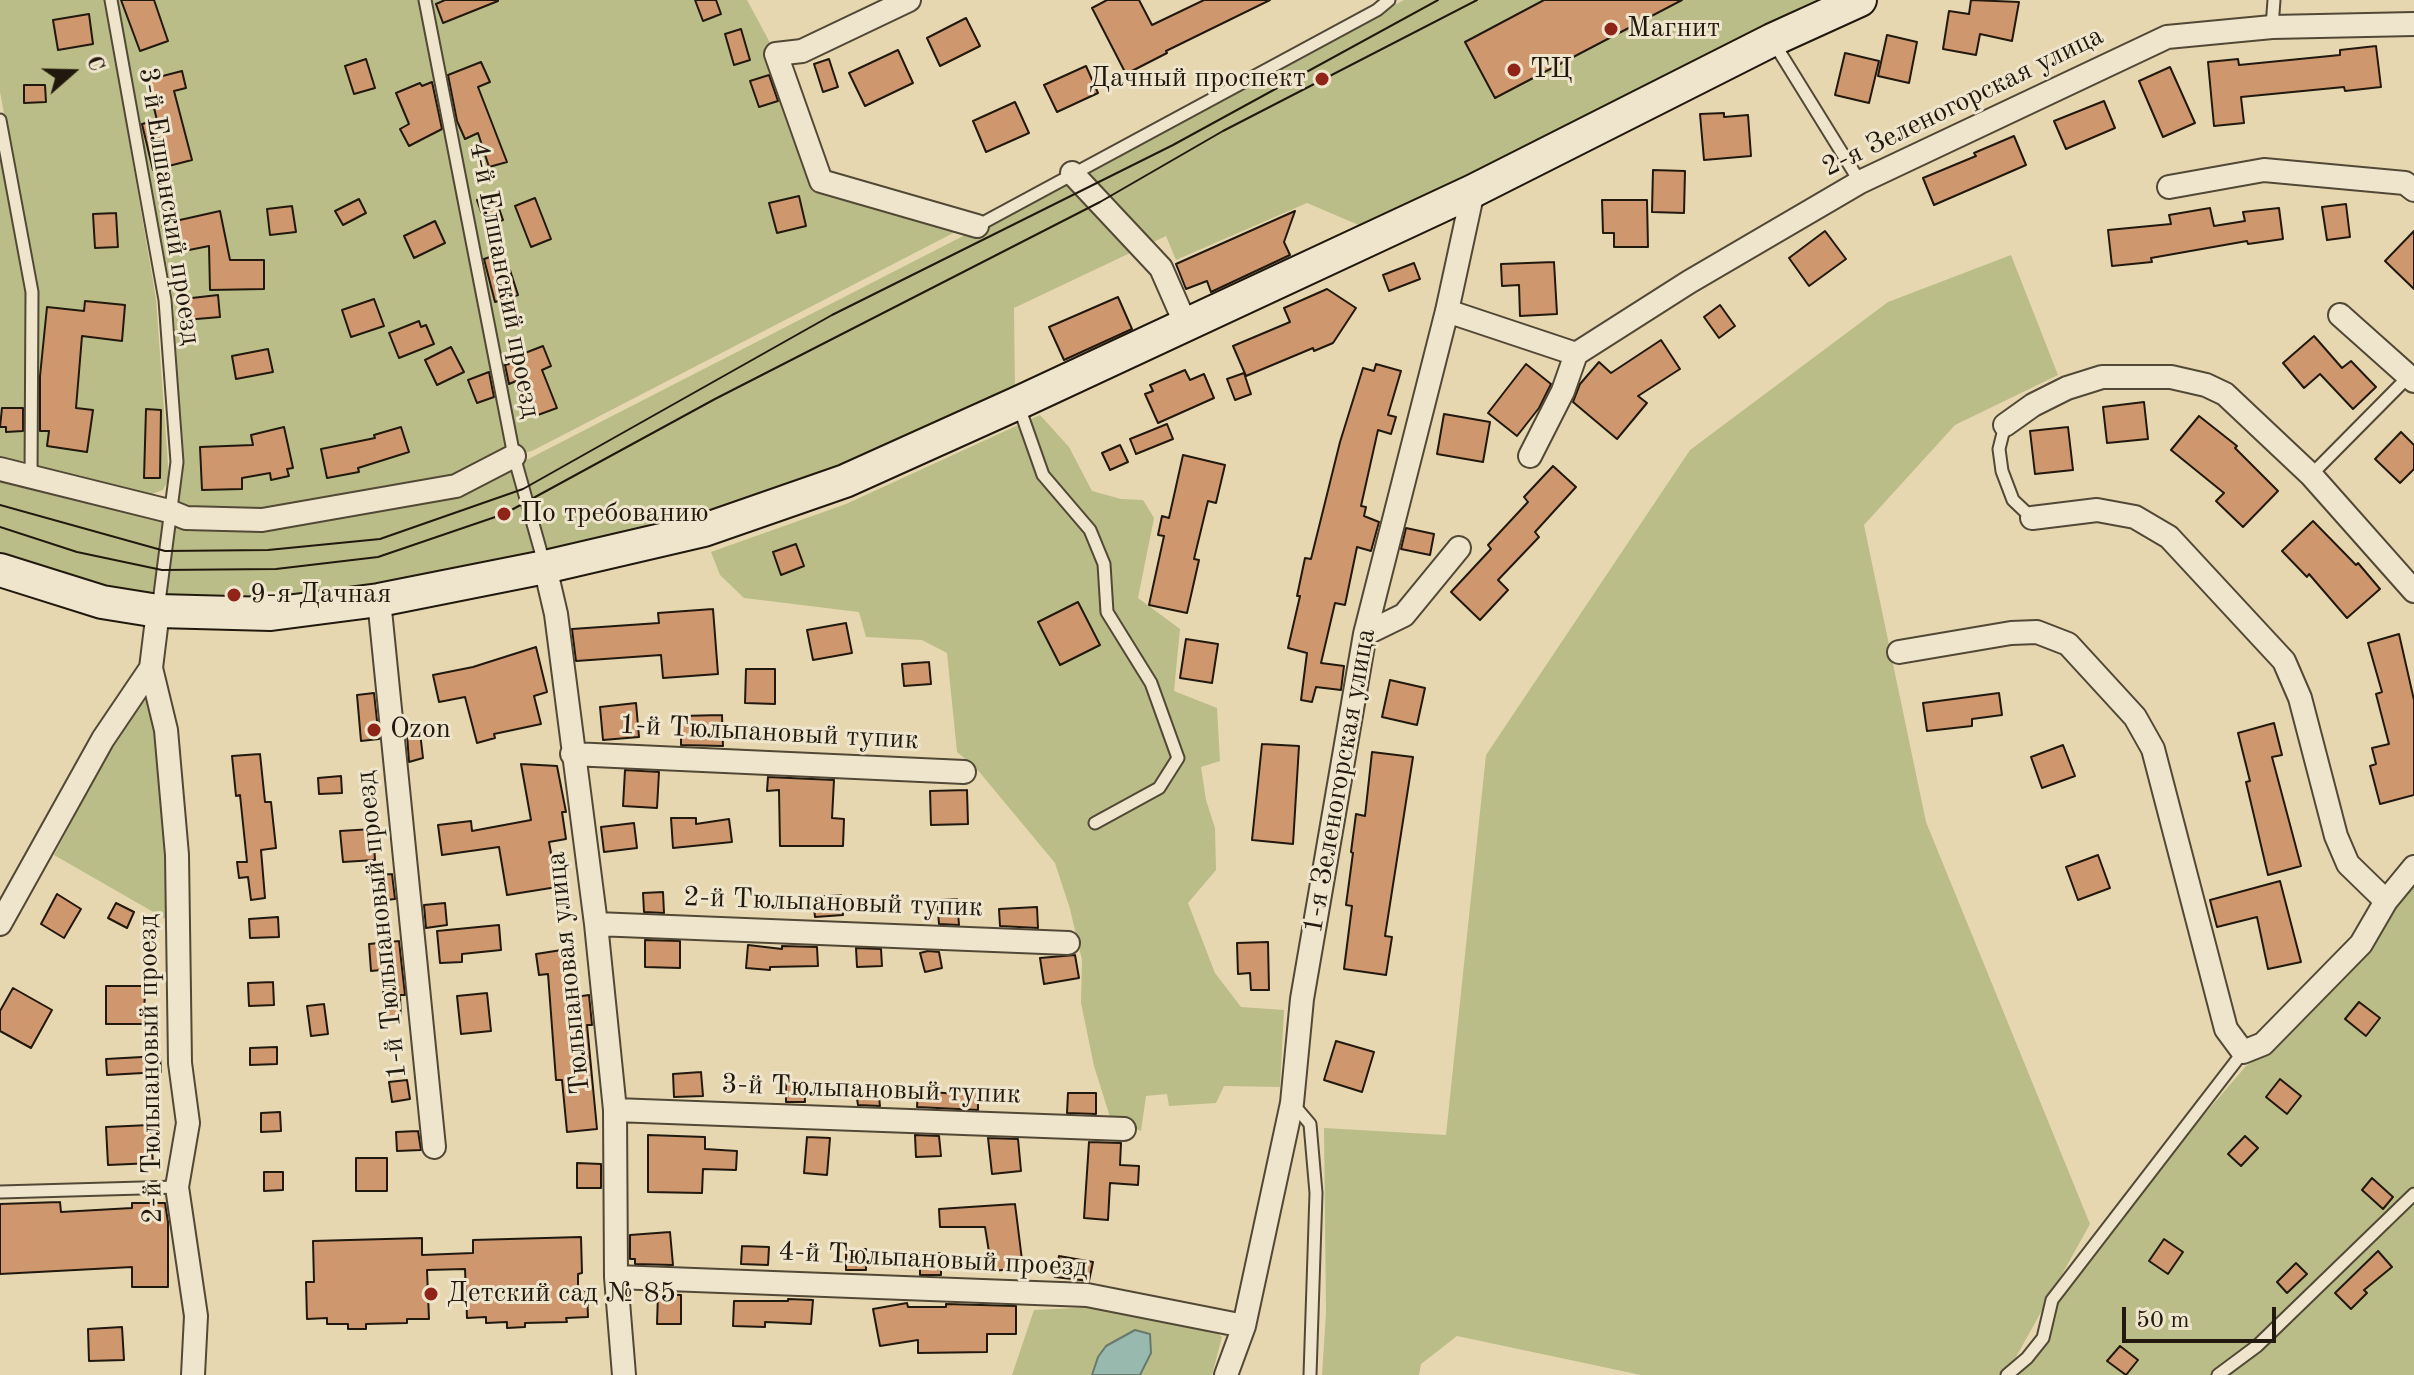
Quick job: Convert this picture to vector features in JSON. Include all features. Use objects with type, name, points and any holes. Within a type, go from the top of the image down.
[{"type":"main road","points":[[0,570],[102,602],[158,611],[271,614],[379,600],[545,567],[718,525],[845,481],[1018,403],[1473,191],[1772,40],[1860,0]]},
{"type":"street","points":[[909,0],[802,51],[776,54],[821,181],[977,226]]},
{"type":"street","name":"2-я Зеленогорская улица","points":[[1576,354],[1689,282],[1860,182],[2167,37],[2272,27],[2414,24]]},
{"type":"street","points":[[2169,187],[2264,170],[2405,183],[2414,190]]},
{"type":"street","points":[[1072,173],[1161,268],[1186,325]]},
{"type":"street","name":"1-я Зеленогорская улица","points":[[1226,1375],[1244,1326],[1292,1103],[1302,999],[1365,634],[1447,311],[1473,191]]},
{"type":"street","points":[[1447,311],[1576,354],[1563,391],[1530,456]]},
{"type":"street","points":[[2340,315],[2412,376]]},
{"type":"street","points":[[2005,425],[2033,405],[2067,388],[2102,377],[2171,377],[2206,385],[2225,394],[2311,475],[2414,591]]},
{"type":"street","points":[[0,469],[169,511],[186,518],[262,520],[456,486],[514,456]]},
{"type":"street","points":[[2032,518],[2097,510],[2135,517],[2169,537],[2180,548],[2284,661],[2300,698],[2336,836],[2348,864],[2386,901]]},
{"type":"street","points":[[1365,634],[1404,615],[1459,548]]},
{"type":"street","name":"Тюльпановая улица","points":[[545,567],[556,614],[596,924],[615,1110],[616,1277],[624,1375]]},
{"type":"street","name":"1-й Тюльпановый проезд","points":[[379,600],[434,1147]]},
{"type":"street","points":[[0,924],[103,739],[151,668],[158,611]]},
{"type":"street","points":[[1899,652],[2011,633],[2037,632],[2068,644],[2135,717],[2153,749],[2226,1029],[2243,1052],[2263,1044],[2361,944],[2386,901],[2414,867]]},
{"type":"street","name":"2-й Тюльпановый проезд","points":[[151,668],[166,730],[177,855],[180,1063],[188,1123],[177,1187],[196,1316],[193,1375]]},
{"type":"street","name":"1-й Тюльпановый тупик","points":[[572,754],[964,772]]},
{"type":"street","name":"2-й Тюльпановый тупик","points":[[596,924],[1068,943]]},
{"type":"street","name":"3-й Тюльпановый тупик","points":[[615,1110],[1124,1129]]},
{"type":"street","name":"4-й Тюльпановый проезд","points":[[616,1277],[1087,1295],[1244,1326]]},
{"type":"lane","name":"3-й Елшанский проезд","points":[[111,0],[165,300],[177,462],[158,611]]},
{"type":"lane","name":"4-й Елшанский проезд","points":[[425,0],[514,456],[545,567]]},
{"type":"lane","points":[[977,226],[1377,10],[1389,0]]},
{"type":"lane","points":[[2272,27],[2274,0]]},
{"type":"lane","points":[[1772,40],[1860,182]]},
{"type":"lane","points":[[0,120],[32,292],[31,477]]},
{"type":"lane","points":[[2311,475],[2412,376]]},
{"type":"lane","points":[[1018,403],[1043,475],[1090,530],[1104,564],[1107,612],[1151,683],[1178,758],[1159,788],[1095,823]]},
{"type":"lane","points":[[2005,425],[1999,449],[2002,471],[2013,500],[2032,518]]},
{"type":"lane","points":[[2007,1375],[2027,1358],[2043,1338],[2052,1300],[2243,1052]]},
{"type":"lane","points":[[1292,1103],[1310,1124],[1316,1193],[1310,1375]]},
{"type":"lane","points":[[0,1192],[177,1187]]},
{"type":"lane","points":[[2218,1375],[2257,1346],[2414,1194]]},
{"type":"green space","points":[[0,0],[105,0],[156,299],[169,478],[163,490],[144,497],[41,474],[36,458],[37,290],[0,92]]},
{"type":"green space","points":[[115,0],[747,0],[776,54],[821,181],[959,230],[532,451],[506,456],[452,481],[262,514],[178,507],[182,453],[173,300]]},
{"type":"green space","points":[[1404,0],[1838,0],[1368,229],[1307,203],[1176,260],[1166,236],[1014,308],[1015,393],[842,470],[702,521],[275,606],[100,589],[0,557],[0,478],[185,524],[501,473],[965,235]]},
{"type":"green space","points":[[0,149],[27,293],[25,460],[10,463],[0,461]]},
{"type":"green space","points":[[2011,255],[2058,375],[1955,425],[1864,525],[1926,822],[2090,1224],[2006,1375],[1641,1375],[1457,1336],[1421,1364],[1419,1375],[1322,1375],[1326,1313],[1324,1128],[1446,1135],[1486,755],[1690,450],[1888,302]]},
{"type":"green space","points":[[1040,415],[1069,447],[1092,491],[1121,499],[1143,500],[1154,518],[1138,598],[1180,629],[1174,691],[1217,708],[1220,761],[1201,767],[1206,800],[1215,828],[1216,870],[1188,903],[1215,973],[1241,1007],[1284,1010],[1280,1087],[1224,1086],[1216,1103],[1169,1106],[1167,1094],[1146,1096],[1141,1131],[1110,1117],[1094,1066],[1081,1003],[1082,960],[1055,863],[976,768],[957,752],[947,653],[922,640],[866,637],[859,612],[744,598],[720,575],[711,552],[846,504]]},
{"type":"green space","points":[[147,699],[156,707],[165,807],[169,921],[54,855],[112,746],[138,707]]},
{"type":"green space","points":[[2414,875],[2414,1375],[2009,1375],[2117,1216],[2246,1066],[2269,1051]]},
{"type":"green space","points":[[1096,1307],[1216,1331],[1222,1337],[1212,1375],[1012,1375],[1034,1310]]},
{"type":"water","points":[[1135,1330],[1150,1334],[1151,1353],[1140,1375],[1092,1375],[1098,1357],[1106,1346]]},
{"type":"building","points":[[121,0],[154,0],[168,41],[140,51]]},
{"type":"building","points":[[445,0],[498,1],[443,23],[436,4]]},
{"type":"building","points":[[695,0],[716,0],[721,14],[703,21]]},
{"type":"building","points":[[1107,0],[1139,0],[1152,25],[1204,0],[1270,0],[1126,74],[1092,8]]},
{"type":"building","name":"ТЦ","points":[[1544,0],[1682,0],[1495,98],[1465,42]]},
{"type":"building","points":[[1971,0],[2019,2],[2012,41],[1980,34],[1976,55],[1943,49],[1949,11],[1969,14]]},
{"type":"building","points":[[89,14],[93,44],[58,50],[53,20]]},
{"type":"building","points":[[966,18],[980,46],[940,66],[927,38]]},
{"type":"building","points":[[741,29],[750,60],[734,65],[725,34]]},
{"type":"building","points":[[1887,35],[1917,42],[1909,83],[1878,76]]},
{"type":"building","points":[[2376,46],[2381,87],[2345,91],[2344,87],[2241,97],[2244,123],[2214,126],[2208,62],[2238,59],[2239,65],[2340,55],[2340,50]]},
{"type":"building","points":[[898,50],[913,83],[865,106],[849,73]]},
{"type":"building","points":[[1845,53],[1879,61],[1869,103],[1835,95]]},
{"type":"building","points":[[366,59],[375,88],[354,94],[345,66]]},
{"type":"building","points":[[829,59],[838,87],[823,92],[814,64]]},
{"type":"building","points":[[481,62],[490,82],[478,87],[507,162],[489,167],[478,133],[465,139],[457,121],[448,75]]},
{"type":"building","points":[[1086,66],[1098,93],[1057,112],[1044,85]]},
{"type":"building","points":[[2170,67],[2195,123],[2163,137],[2139,81]]},
{"type":"building","points":[[182,71],[186,88],[174,91],[192,160],[153,170],[142,124],[157,120],[147,80]]},
{"type":"building","points":[[769,75],[778,101],[759,107],[750,81]]},
{"type":"building","points":[[432,82],[442,129],[409,146],[400,129],[409,124],[396,93],[420,83],[422,86]]},
{"type":"building","points":[[24,85],[45,85],[46,102],[24,103]]},
{"type":"building","points":[[2104,101],[2115,128],[2066,149],[2054,121]]},
{"type":"building","points":[[1015,102],[1029,133],[986,152],[973,121]]},
{"type":"building","points":[[1724,113],[1724,117],[1748,115],[1751,156],[1704,160],[1700,114]]},
{"type":"building","points":[[2014,136],[2026,165],[1934,205],[1923,178]]},
{"type":"building","points":[[1653,170],[1685,171],[1684,213],[1652,212]]},
{"type":"building","points":[[494,194],[503,220],[486,226],[477,200]]},
{"type":"building","points":[[799,196],[806,226],[777,233],[769,203]]},
{"type":"building","points":[[535,198],[551,239],[531,247],[515,206]]},
{"type":"building","points":[[359,199],[366,213],[343,225],[335,211]]},
{"type":"building","points":[[1602,200],[1647,200],[1648,247],[1614,247],[1614,233],[1603,233]]},
{"type":"building","points":[[2346,204],[2350,237],[2327,240],[2322,207]]},
{"type":"building","points":[[292,206],[296,232],[270,235],[267,209]]},
{"type":"building","points":[[2210,208],[2214,226],[2245,221],[2243,212],[2279,208],[2283,239],[2248,244],[2247,241],[2151,258],[2152,262],[2112,266],[2108,230],[2171,224],[2169,215]]},
{"type":"building","points":[[220,211],[230,260],[264,260],[264,289],[210,290],[209,246],[169,254],[162,224]]},
{"type":"building","points":[[1295,211],[1284,242],[1290,255],[1211,292],[1207,281],[1186,289],[1176,264]]},
{"type":"building","points":[[116,213],[118,247],[95,248],[93,214]]},
{"type":"building","points":[[435,221],[445,243],[414,258],[404,236]]},
{"type":"building","points":[[1825,231],[1846,259],[1809,286],[1789,258]]},
{"type":"building","points":[[2414,231],[2414,289],[2385,261]]},
{"type":"building","points":[[499,254],[506,271],[510,270],[518,295],[495,302],[484,259]]},
{"type":"building","points":[[1554,262],[1557,314],[1520,316],[1519,285],[1502,286],[1501,264]]},
{"type":"building","points":[[1414,263],[1420,279],[1389,291],[1383,275]]},
{"type":"building","points":[[1327,289],[1356,308],[1333,343],[1314,351],[1313,348],[1246,376],[1233,346],[1290,322],[1284,308]]},
{"type":"building","points":[[218,295],[220,317],[185,320],[183,299]]},
{"type":"building","points":[[1118,297],[1132,329],[1064,360],[1049,327]]},
{"type":"building","points":[[374,299],[384,326],[351,337],[342,310]]},
{"type":"building","points":[[85,301],[125,305],[122,341],[82,336],[76,408],[93,410],[87,452],[47,446],[49,431],[40,431],[40,376],[47,307],[84,311]]},
{"type":"building","points":[[1720,305],[1735,326],[1719,338],[1704,317]]},
{"type":"building","points":[[419,321],[421,327],[426,325],[434,344],[399,358],[389,333]]},
{"type":"building","points":[[2314,336],[2342,368],[2351,361],[2376,387],[2353,409],[2320,374],[2304,388],[2283,363]]},
{"type":"building","points":[[1661,340],[1680,369],[1638,396],[1647,403],[1617,439],[1573,402],[1580,384],[1599,362],[1611,373]]},
{"type":"building","points":[[543,346],[551,366],[542,370],[557,408],[535,416],[521,379],[509,384],[505,365],[509,364],[507,360]]},
{"type":"building","points":[[451,347],[464,372],[437,385],[425,360]]},
{"type":"building","points":[[268,349],[273,372],[236,379],[232,356]]},
{"type":"building","points":[[1376,364],[1401,371],[1388,415],[1396,417],[1391,434],[1378,430],[1361,506],[1366,507],[1364,516],[1379,522],[1371,551],[1357,547],[1345,605],[1335,603],[1321,663],[1344,666],[1341,690],[1316,687],[1312,702],[1301,700],[1307,653],[1288,648],[1305,558],[1311,559],[1340,442],[1363,368],[1374,371]]},
{"type":"building","points":[[1526,364],[1551,384],[1539,408],[1517,436],[1488,413]]},
{"type":"building","points":[[1185,370],[1190,380],[1204,374],[1214,398],[1158,423],[1145,394],[1153,391],[1150,385]]},
{"type":"building","points":[[489,372],[494,397],[477,403],[468,380]]},
{"type":"building","points":[[1244,373],[1251,394],[1235,400],[1227,379]]},
{"type":"building","points":[[2144,402],[2148,439],[2107,443],[2103,407]]},
{"type":"building","points":[[2,408],[23,408],[23,431],[6,432],[6,427],[0,427]]},
{"type":"building","points":[[146,409],[161,410],[160,478],[144,478]]},
{"type":"building","points":[[1444,414],[1490,422],[1483,462],[1437,454]]},
{"type":"building","points":[[2199,416],[2237,446],[2235,448],[2278,491],[2243,527],[2216,501],[2224,493],[2171,450]]},
{"type":"building","points":[[1167,424],[1173,439],[1136,454],[1130,439]]},
{"type":"building","points":[[284,427],[293,468],[287,469],[289,476],[271,480],[270,473],[242,478],[242,489],[202,490],[200,447],[253,445],[251,435]]},
{"type":"building","points":[[401,427],[409,452],[358,468],[359,472],[327,478],[321,449],[375,438],[374,435]]},
{"type":"building","points":[[2068,427],[2073,470],[2035,474],[2030,431]]},
{"type":"building","points":[[2401,432],[2414,445],[2414,469],[2400,483],[2375,459]]},
{"type":"building","points":[[1120,445],[1128,462],[1110,470],[1102,453]]},
{"type":"building","points":[[1183,455],[1225,465],[1216,503],[1208,501],[1194,559],[1199,560],[1187,613],[1149,605],[1164,536],[1158,535],[1162,516],[1169,518]]},
{"type":"building","points":[[1553,466],[1576,487],[1535,532],[1539,537],[1498,580],[1508,590],[1480,620],[1451,592],[1491,549],[1488,545],[1528,502],[1524,497]]},
{"type":"building","points":[[2313,521],[2356,565],[2358,563],[2380,589],[2347,618],[2309,574],[2307,577],[2282,551]]},
{"type":"building","points":[[1406,528],[1434,534],[1430,555],[1401,549]]},
{"type":"building","points":[[796,544],[804,566],[781,575],[773,552]]},
{"type":"building","points":[[1078,602],[1100,645],[1060,665],[1038,622]]},
{"type":"building","points":[[713,609],[718,674],[663,678],[661,655],[576,661],[572,629],[659,623],[658,613]]},
{"type":"building","points":[[846,623],[852,653],[813,660],[807,630]]},
{"type":"building","points":[[2399,634],[2414,700],[2414,795],[2380,804],[2370,766],[2376,764],[2372,748],[2389,744],[2376,694],[2382,692],[2368,643]]},
{"type":"building","points":[[1186,639],[1218,644],[1212,683],[1180,678]]},
{"type":"building","points":[[536,647],[547,692],[534,696],[541,724],[494,734],[495,738],[477,743],[465,697],[439,702],[433,675],[473,667]]},
{"type":"building","points":[[929,662],[931,684],[904,686],[902,664]]},
{"type":"building","points":[[746,669],[775,669],[775,704],[745,703]]},
{"type":"building","points":[[1390,680],[1425,688],[1417,725],[1382,717]]},
{"type":"building","points":[[374,693],[379,739],[361,741],[357,695]]},
{"type":"building","points":[[1999,693],[2002,715],[1972,719],[1972,726],[1927,731],[1923,703]]},
{"type":"building","points":[[636,703],[639,737],[603,740],[600,707]]},
{"type":"building","points":[[722,715],[723,746],[681,745],[681,716]]},
{"type":"building","points":[[2274,723],[2282,755],[2272,757],[2301,866],[2268,875],[2238,733]]},
{"type":"building","points":[[420,732],[423,758],[409,762],[407,734]]},
{"type":"building","points":[[1262,744],[1299,746],[1293,844],[1252,840]]},
{"type":"building","points":[[2063,745],[2075,776],[2042,788],[2031,757]]},
{"type":"building","points":[[1372,752],[1413,757],[1385,936],[1392,937],[1386,975],[1344,969],[1352,906],[1346,905],[1351,852],[1356,814],[1365,816]]},
{"type":"building","points":[[260,754],[265,802],[271,802],[276,848],[261,850],[265,898],[251,900],[248,877],[239,878],[237,862],[247,862],[240,795],[236,796],[232,756]]},
{"type":"building","points":[[521,764],[557,766],[566,812],[562,812],[566,839],[549,842],[557,887],[507,895],[499,847],[442,855],[438,825],[471,821],[472,831],[531,820]]},
{"type":"building","points":[[625,770],[659,772],[657,808],[623,806]]},
{"type":"building","points":[[341,776],[342,793],[319,794],[318,778]]},
{"type":"building","points":[[768,777],[834,780],[832,818],[844,819],[843,846],[780,846],[779,790],[767,791]]},
{"type":"building","points":[[967,790],[968,824],[931,825],[930,791]]},
{"type":"building","points":[[671,818],[696,818],[696,824],[729,819],[732,842],[673,848]]},
{"type":"building","points":[[634,823],[637,848],[604,852],[601,827]]},
{"type":"building","points":[[373,829],[375,860],[343,862],[340,831]]},
{"type":"building","points":[[2098,855],[2110,888],[2078,900],[2066,867]]},
{"type":"building","points":[[392,874],[395,899],[376,901],[374,875]]},
{"type":"building","points":[[2280,881],[2301,962],[2268,969],[2257,917],[2217,927],[2210,900]]},
{"type":"building","points":[[663,892],[664,913],[644,912],[643,893]]},
{"type":"building","points":[[57,894],[81,909],[64,938],[41,924]]},
{"type":"building","points":[[841,895],[843,915],[815,917],[813,897]]},
{"type":"building","points":[[957,899],[959,925],[939,924],[937,900]]},
{"type":"building","points":[[116,903],[134,912],[127,928],[108,918]]},
{"type":"building","points":[[445,903],[447,925],[426,928],[424,905]]},
{"type":"building","points":[[1037,907],[1038,928],[1000,926],[999,909]]},
{"type":"building","points":[[278,917],[279,937],[250,938],[249,919]]},
{"type":"building","points":[[499,925],[501,950],[462,954],[462,962],[440,963],[437,931]]},
{"type":"building","points":[[645,940],[680,941],[680,968],[645,967]]},
{"type":"building","points":[[399,941],[405,995],[400,995],[401,1022],[384,1023],[383,978],[381,970],[371,971],[369,944]]},
{"type":"building","points":[[1268,942],[1269,990],[1251,990],[1250,973],[1238,974],[1237,943]]},
{"type":"building","points":[[748,945],[782,949],[782,946],[817,947],[818,966],[770,967],[770,970],[746,968]]},
{"type":"building","points":[[856,948],[881,949],[882,966],[857,967]]},
{"type":"building","points":[[568,949],[575,997],[589,995],[592,1025],[587,1025],[597,1129],[567,1132],[562,1080],[556,1080],[548,974],[539,975],[536,954]]},
{"type":"building","points":[[939,952],[942,968],[925,972],[920,953]]},
{"type":"building","points":[[1075,955],[1079,978],[1044,984],[1040,958]]},
{"type":"building","points":[[273,982],[274,1005],[249,1006],[248,983]]},
{"type":"building","points":[[106,986],[145,986],[144,1024],[106,1024]]},
{"type":"building","points":[[13,988],[52,1010],[31,1048],[0,1031],[0,1011]]},
{"type":"building","points":[[487,993],[491,1031],[461,1034],[457,996]]},
{"type":"building","points":[[2359,1002],[2380,1018],[2366,1036],[2345,1019]]},
{"type":"building","points":[[324,1004],[328,1034],[311,1036],[307,1006]]},
{"type":"building","points":[[1336,1041],[1374,1052],[1362,1092],[1324,1080]]},
{"type":"building","points":[[277,1047],[277,1064],[250,1065],[250,1048]]},
{"type":"building","points":[[160,1056],[161,1072],[107,1075],[106,1059]]},
{"type":"building","points":[[701,1072],[703,1096],[674,1097],[673,1074]]},
{"type":"building","points":[[2280,1079],[2301,1096],[2287,1114],[2266,1097]]},
{"type":"building","points":[[407,1080],[410,1099],[392,1102],[389,1082]]},
{"type":"building","points":[[804,1082],[805,1102],[786,1102],[786,1083]]},
{"type":"building","points":[[878,1088],[880,1106],[858,1105],[856,1092]]},
{"type":"building","points":[[956,1090],[978,1090],[978,1110],[917,1107],[918,1091],[957,1094]]},
{"type":"building","points":[[1068,1093],[1096,1093],[1096,1114],[1067,1113]]},
{"type":"building","points":[[280,1112],[281,1131],[261,1132],[261,1113]]},
{"type":"building","points":[[150,1125],[153,1163],[108,1165],[106,1127]]},
{"type":"building","points":[[418,1131],[421,1150],[397,1151],[396,1132]]},
{"type":"building","points":[[648,1135],[705,1137],[705,1149],[737,1151],[736,1170],[703,1169],[702,1193],[648,1192]]},
{"type":"building","points":[[915,1135],[939,1136],[941,1156],[916,1157]]},
{"type":"building","points":[[2245,1136],[2258,1148],[2241,1166],[2228,1154]]},
{"type":"building","points":[[807,1137],[830,1138],[827,1175],[804,1173]]},
{"type":"building","points":[[988,1138],[1018,1139],[1021,1171],[992,1174]]},
{"type":"building","points":[[1089,1142],[1121,1143],[1120,1165],[1139,1166],[1138,1185],[1110,1183],[1108,1220],[1084,1218]]},
{"type":"building","points":[[356,1158],[387,1158],[387,1191],[356,1191]]},
{"type":"building","points":[[577,1163],[601,1164],[601,1188],[577,1188]]},
{"type":"building","points":[[264,1172],[283,1172],[283,1190],[264,1191]]},
{"type":"building","points":[[2372,1178],[2393,1197],[2383,1209],[2362,1190]]},
{"type":"building","points":[[60,1202],[61,1212],[132,1208],[132,1203],[165,1203],[168,1287],[132,1287],[132,1267],[0,1274],[0,1204]]},
{"type":"building","points":[[1015,1204],[1023,1268],[992,1271],[985,1227],[940,1227],[939,1209]]},
{"type":"building","points":[[670,1232],[673,1265],[635,1264],[635,1259],[630,1259],[630,1235]]},
{"type":"building","points":[[581,1237],[582,1273],[578,1274],[578,1291],[587,1291],[588,1317],[566,1318],[567,1322],[525,1323],[525,1327],[507,1328],[507,1322],[486,1323],[486,1317],[467,1318],[465,1269],[427,1270],[429,1319],[366,1324],[366,1329],[348,1329],[348,1324],[327,1324],[327,1318],[307,1319],[306,1282],[314,1282],[313,1241],[422,1238],[422,1255],[473,1253],[473,1240]]},
{"type":"building","points":[[2164,1239],[2183,1252],[2168,1274],[2149,1261]]},
{"type":"building","points":[[742,1246],[769,1247],[768,1265],[741,1264]]},
{"type":"building","points":[[846,1249],[866,1249],[866,1270],[846,1270]]},
{"type":"building","points":[[2378,1251],[2392,1267],[2364,1290],[2367,1293],[2351,1309],[2335,1293]]},
{"type":"building","points":[[920,1253],[941,1253],[941,1275],[920,1275]]},
{"type":"building","points":[[1059,1256],[1093,1262],[1089,1281],[1055,1277]]},
{"type":"building","points":[[2296,1263],[2307,1274],[2287,1293],[2277,1282]]},
{"type":"building","points":[[658,1294],[681,1295],[681,1324],[657,1324]]},
{"type":"building","points":[[813,1300],[811,1324],[765,1322],[765,1327],[733,1326],[734,1301]]},
{"type":"building","points":[[907,1303],[908,1307],[946,1307],[946,1304],[1016,1306],[1016,1334],[987,1334],[987,1352],[918,1353],[918,1340],[880,1346],[873,1309]]},
{"type":"building","points":[[122,1327],[124,1360],[89,1361],[88,1329]]},
{"type":"building","points":[[2120,1346],[2138,1360],[2126,1375],[2107,1361]]},
{"type":"tram line","points":[[0,505],[165,551],[268,550],[380,539],[523,489],[832,315],[1173,145],[1438,0]]},
{"type":"tram line","points":[[0,527],[77,552],[162,570],[276,569],[378,557],[504,514],[715,399],[1100,202],[1223,131],[1477,0]]},
{"type":"place","name":"Магнит","points":[[1611,29]]},
{"type":"place","name":"ТЦ","points":[[1514,70]]},
{"type":"place","name":"Дачный проспект","points":[[1322,79]]},
{"type":"place","name":"По требованию","points":[[504,514]]},
{"type":"place","name":"9-я Дачная","points":[[234,595]]},
{"type":"place","name":"Ozon","points":[[374,730]]},
{"type":"place","name":"Детский сад № 85","points":[[431,1294]]}]
